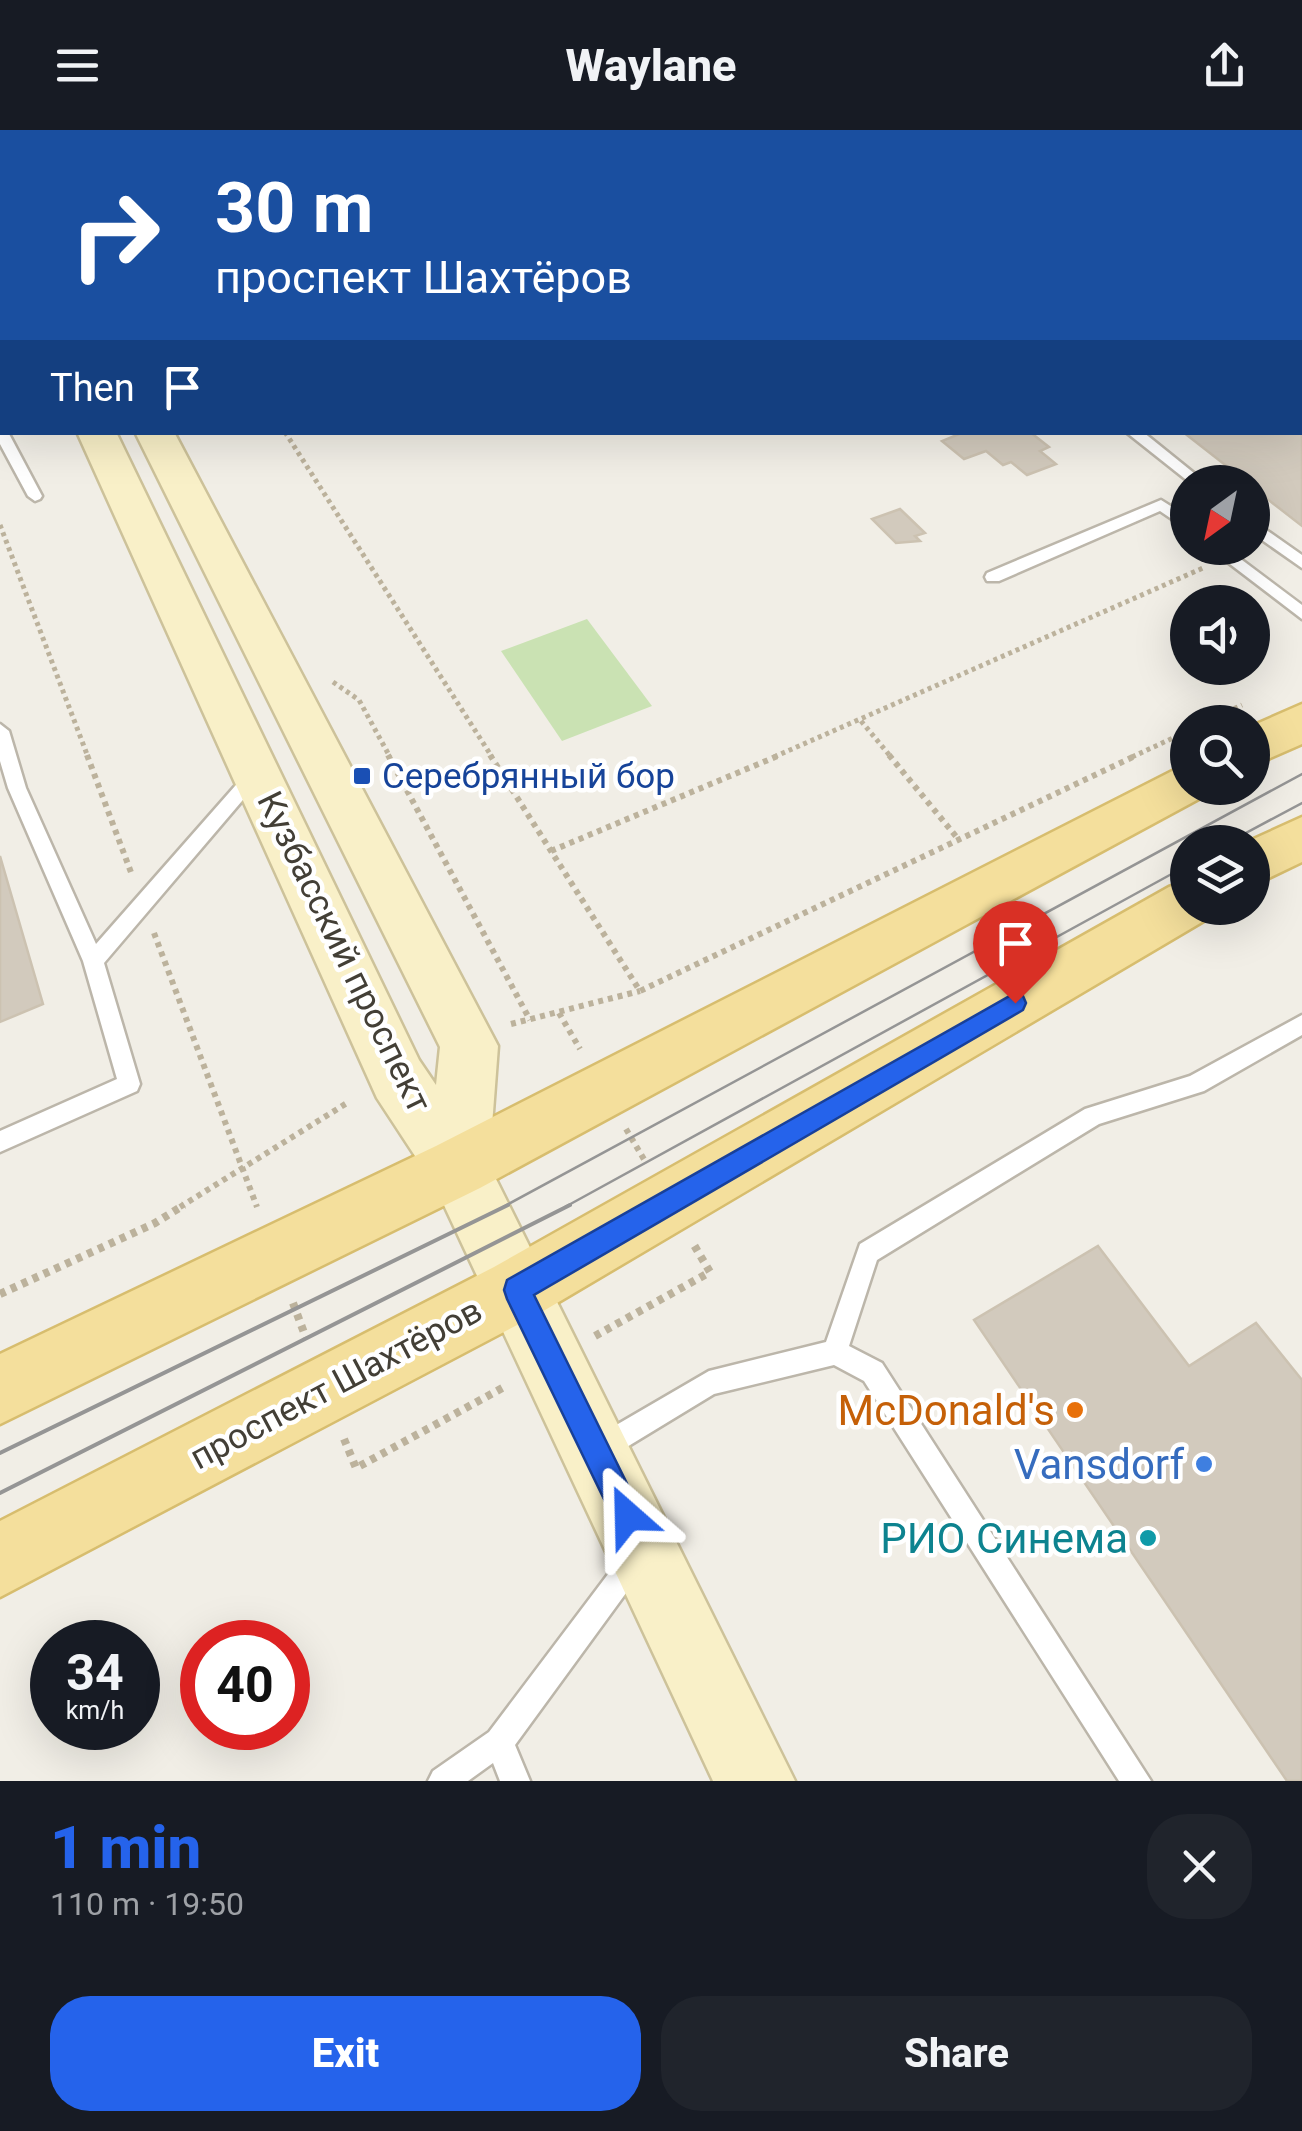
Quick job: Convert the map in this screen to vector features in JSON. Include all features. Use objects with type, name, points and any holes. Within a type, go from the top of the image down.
[{"type":"main road","points":[[1270,739],[1302,722]]},
{"type":"main road","points":[[0,1390],[458,1167],[1170,791]]},
{"type":"main road","points":[[1270,856],[1302,837]]},
{"type":"main road","name":"проспект Шахтёров","points":[[0,1560],[517,1290],[1170,913]]},
{"type":"street","name":"Кузбасский проспект","points":[[97,435],[398,1079],[458,1167]]},
{"type":"street","name":"Кузбасский проспект","points":[[156,435],[469,1046],[458,1167]]},
{"type":"street","points":[[458,1167],[756,1781]]},
{"type":"lane","points":[[5,435],[36,496]]},
{"type":"lane","points":[[1137,435],[1176,465]]},
{"type":"lane","points":[[992,576],[1161,505],[1170,512]]},
{"type":"lane","points":[[1270,539],[1302,563]]},
{"type":"lane","points":[[1239,565],[1302,613]]},
{"type":"lane","points":[[0,731],[8,792],[93,961],[128,1084],[0,1142]]},
{"type":"lane","points":[[93,961],[256,774]]},
{"type":"lane","points":[[834,1352],[868,1252],[1093,1116],[1196,1084],[1302,1024]]},
{"type":"lane","points":[[597,1451],[709,1383],[834,1352],[873,1372],[1136,1781]]},
{"type":"lane","points":[[442,1781],[499,1742],[643,1548]]},
{"type":"lane","points":[[499,1742],[516,1781]]},
{"type":"path","points":[[287,435],[640,992]]},
{"type":"path","points":[[0,528],[356,1468],[710,1272],[559,1012]]},
{"type":"path","points":[[552,851],[860,721],[1194,565]]},
{"type":"path","points":[[860,721],[959,840]]},
{"type":"path","points":[[508,1025],[640,992],[1170,740]]},
{"type":"path","points":[[0,1294],[155,1223],[347,1104]]},
{"type":"green space","points":[[587,619],[652,706],[562,741],[501,651]]},
{"type":"building","points":[[957,435],[1034,435],[1049,447],[1040,451],[1056,464],[1027,475],[1011,462],[1003,465],[986,451],[964,459],[942,441]]},
{"type":"building","points":[[1187,435],[1302,435],[1302,526],[1270,501],[1270,465],[1225,465]]},
{"type":"building","points":[[900,509],[925,533],[915,536],[920,541],[896,543],[872,519]]},
{"type":"building","points":[[0,856],[43,1004],[0,1022]]},
{"type":"building","points":[[1098,1246],[1189,1366],[1256,1323],[1302,1380],[1302,1781],[1287,1781],[974,1320]]},
{"type":"tram line","points":[[503,1207],[1302,774]]},
{"type":"tram line","points":[[1261,825],[1302,803]]},
{"type":"tram line","points":[[565,1207],[1170,875]]},
{"type":"tram line","points":[[0,1453],[508,1205]]},
{"type":"tram line","points":[[0,1493],[570,1205]]},
{"type":"place","name":"Серебрянный бор","points":[[362,776]]},
{"type":"place","name":"McDonald's","points":[[1075,1410]]},
{"type":"place","name":"Vansdorf","points":[[1204,1464]]},
{"type":"place","name":"РИО Синема","points":[[1148,1538]]},
{"type":"route","points":[[628,1516],[517,1290],[1015,1003]]}]
